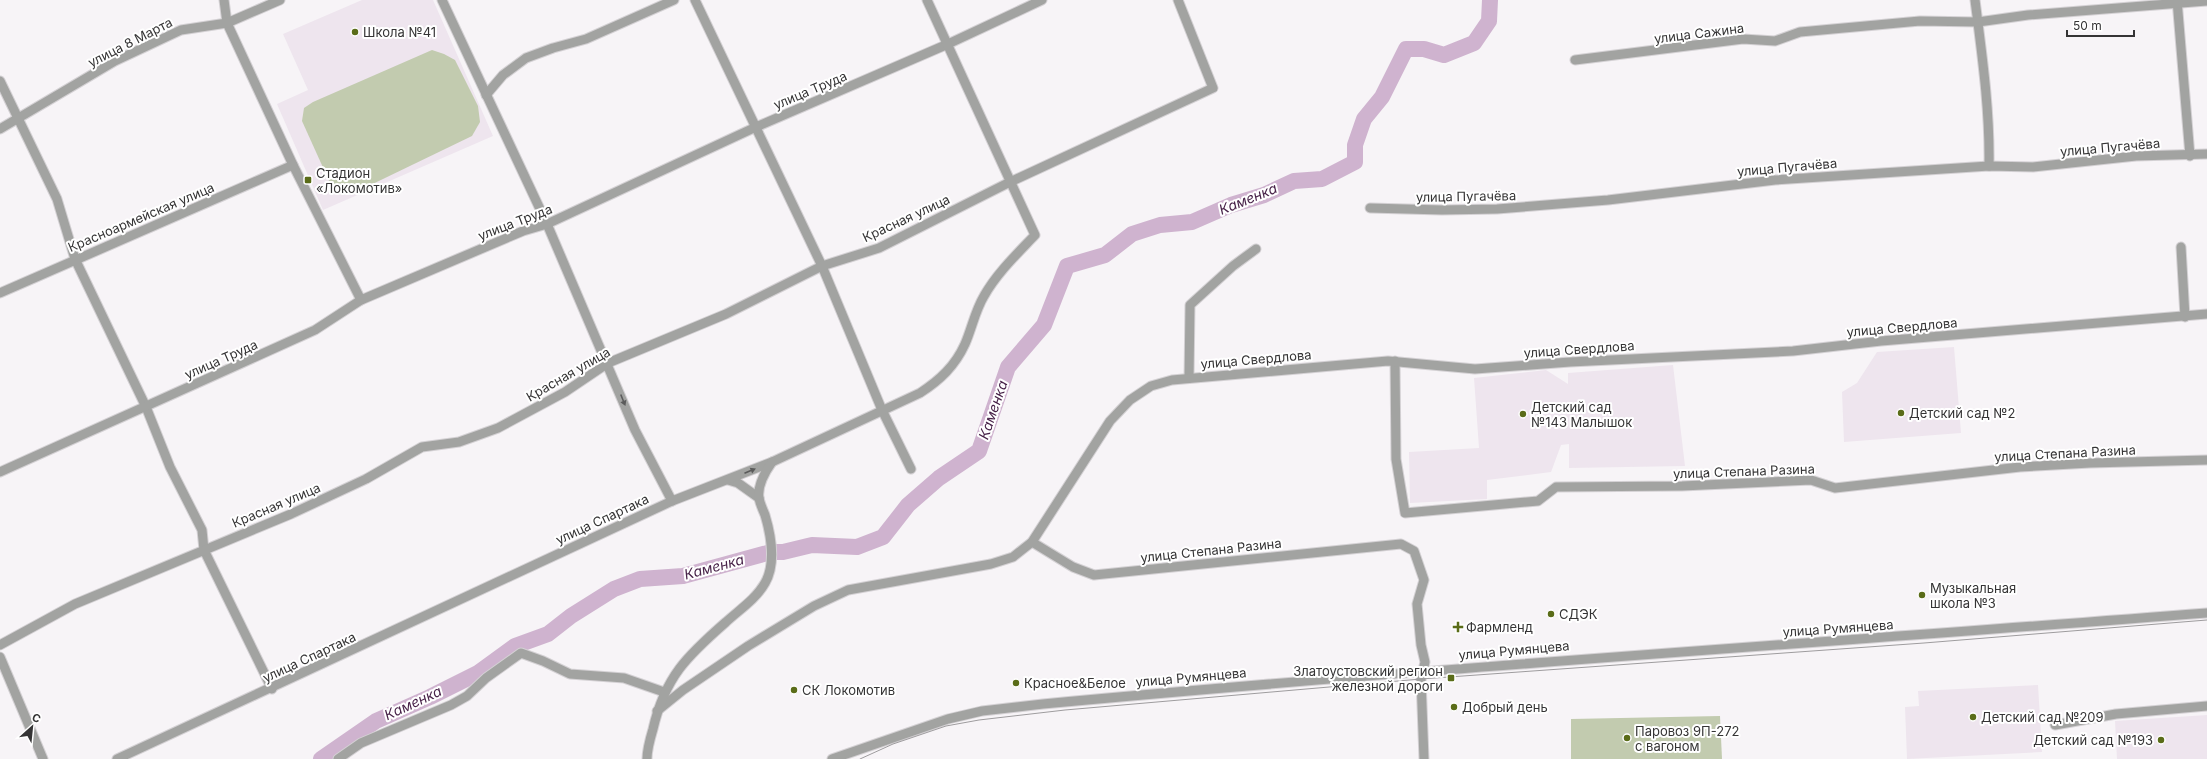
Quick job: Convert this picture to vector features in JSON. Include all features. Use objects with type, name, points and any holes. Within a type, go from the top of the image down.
[{"type":"street","points":[[224,0],[227,23],[293,165],[361,300]]},
{"type":"street","name":"улица 8 Марта","points":[[0,129],[115,62],[180,30],[227,23],[280,0]]},
{"type":"street","points":[[442,0],[547,224],[635,430],[672,501]]},
{"type":"street","points":[[486,95],[503,75],[526,58],[553,48],[586,39],[674,0]]},
{"type":"street","points":[[695,0],[822,266],[882,410],[911,469]]},
{"type":"street","points":[[927,0],[1010,182]]},
{"type":"street","name":"улица Труда","points":[[0,472],[315,330],[340,316],[361,300],[523,231],[547,224],[756,127],[948,44],[1042,0]]},
{"type":"street","name":"Красная улица","points":[[0,645],[75,604],[291,514],[366,479],[422,447],[459,442],[498,428],[565,392],[608,364],[726,314],[822,266],[879,248],[1010,182],[1213,88],[1178,0]]},
{"type":"street","points":[[1975,0],[1988,121],[1989,166]]},
{"type":"street","name":"улица Сажина","points":[[1575,60],[1744,39],[1775,41],[1800,32],[1920,21],[1978,22],[2028,15],[2177,2],[2207,1]]},
{"type":"street","points":[[2177,2],[2190,156]]},
{"type":"street","points":[[0,81],[57,198],[75,259],[146,407],[170,467],[202,530],[204,550],[272,689]]},
{"type":"street","name":"улица Пугачёва","points":[[1370,208],[1497,210],[1608,200],[1775,180],[1989,166],[2033,167],[2136,156],[2190,156],[2207,154]]},
{"type":"street","name":"Красноармейская улица","points":[[0,293],[293,165]]},
{"type":"street","name":"улица Спартака","points":[[118,759],[272,689],[672,501],[772,462],[920,393],[938,381],[952,367],[965,344],[976,312],[984,296],[999,274],[1035,235],[1010,182]]},
{"type":"street","points":[[2181,247],[2185,317]]},
{"type":"street","points":[[1189,378],[1190,305],[1233,266],[1256,249]]},
{"type":"street","name":"улица Свердлова","points":[[657,711],[683,690],[748,646],[814,606],[848,590],[991,564],[1013,557],[1032,542],[1110,421],[1130,400],[1151,386],[1172,380],[1395,361],[1475,369],[1570,362],[1793,351],[1889,340],[2207,314]]},
{"type":"street","name":"улица Степана Разина","points":[[1395,361],[1396,459],[1405,513],[1538,501],[1556,487],[1682,486],[1811,480],[1835,488],[2020,467],[2090,463],[2207,460]]},
{"type":"street","points":[[647,759],[657,711],[664,692],[682,663],[754,597],[765,583],[770,568],[771,552],[769,535],[759,498],[759,489],[765,472],[772,462]]},
{"type":"street","points":[[728,480],[738,483],[759,498]]},
{"type":"street","name":"улица Степана Разина","points":[[1032,542],[1072,567],[1094,575],[1401,544],[1414,551],[1424,580],[1417,604],[1421,645],[1425,662],[1423,671]]},
{"type":"street","name":"улица Румянцева","points":[[832,759],[948,719],[982,711],[1171,692],[1423,671],[2207,613]]},
{"type":"street","points":[[338,759],[361,743],[451,705],[467,696],[486,678],[521,654],[543,661],[570,674],[624,678],[664,692]]},
{"type":"street","points":[[0,657],[43,759]]},
{"type":"street","points":[[1423,671],[1421,679],[1424,759]]},
{"type":"street","points":[[2055,725],[2116,714],[2207,706]]},
{"type":"shaded area","points":[[362,0],[433,0],[493,136],[323,210],[277,104],[308,90],[283,34]]},
{"type":"shaded area","name":"Детский сад №2","points":[[1954,347],[1961,433],[1844,442],[1842,392],[1857,383],[1877,352]]},
{"type":"shaded area","points":[[1673,365],[1685,466],[1569,468],[1569,444],[1561,445],[1551,472],[1487,480],[1487,499],[1410,503],[1409,452],[1479,448],[1474,378],[1546,370],[1568,384],[1568,373]]},
{"type":"shaded area","name":"Детский сад №209","points":[[2038,685],[2042,752],[1907,759],[1905,707],[1919,706],[1918,691]]},
{"type":"shaded area","name":"Детский сад №193","points":[[2207,715],[2207,759],[2117,759],[2115,721]]},
{"type":"green space","points":[[432,50],[455,60],[478,106],[480,122],[472,136],[354,193],[340,193],[330,183],[302,121],[304,108],[313,102]]},
{"type":"green space","points":[[1720,716],[1722,759],[1571,759],[1571,719]]},
{"type":"waterway","name":"Каменка","points":[[321,759],[376,721],[430,697],[478,673],[515,646],[548,634],[571,616],[614,589],[640,579],[683,576],[771,552],[783,552],[812,545],[857,547],[883,537],[908,505],[939,478],[979,451],[1008,367],[1044,325],[1067,266],[1105,255],[1132,234],[1160,225],[1192,222],[1231,205],[1264,195],[1294,181],[1322,179],[1355,162],[1355,145],[1364,119],[1382,97],[1406,49],[1424,49],[1444,55],[1474,43],[1489,21],[1490,0]]},
{"type":"tram line","points":[[860,759],[893,744],[946,726],[979,720],[1065,710],[1421,679],[1924,643],[2207,620]]},
{"type":"place","name":"Школа №41","points":[[355,32]]},
{"type":"place","name":"Стадион «Локомотив»","points":[[308,180]]},
{"type":"place","name":"Детский сад №2","points":[[1901,413]]},
{"type":"place","name":"Детский сад №143 Малышок","points":[[1523,414]]},
{"type":"place","name":"Музыкальная школа №3","points":[[1922,595]]},
{"type":"place","name":"СДЭК","points":[[1551,614]]},
{"type":"place","name":"Фармленд","points":[[1458,627]]},
{"type":"place","name":"Златоустовский регион железной дороги","points":[[1451,678]]},
{"type":"place","name":"Красное&Белое","points":[[1016,683]]},
{"type":"place","name":"СК Локомотив","points":[[794,690]]},
{"type":"place","name":"Добрый день","points":[[1454,707]]},
{"type":"place","name":"Детский сад №209","points":[[1973,717]]},
{"type":"place","name":"Паровоз 9П-272 с вагоном","points":[[1627,738]]},
{"type":"place","name":"Детский сад №193","points":[[2161,740]]}]
